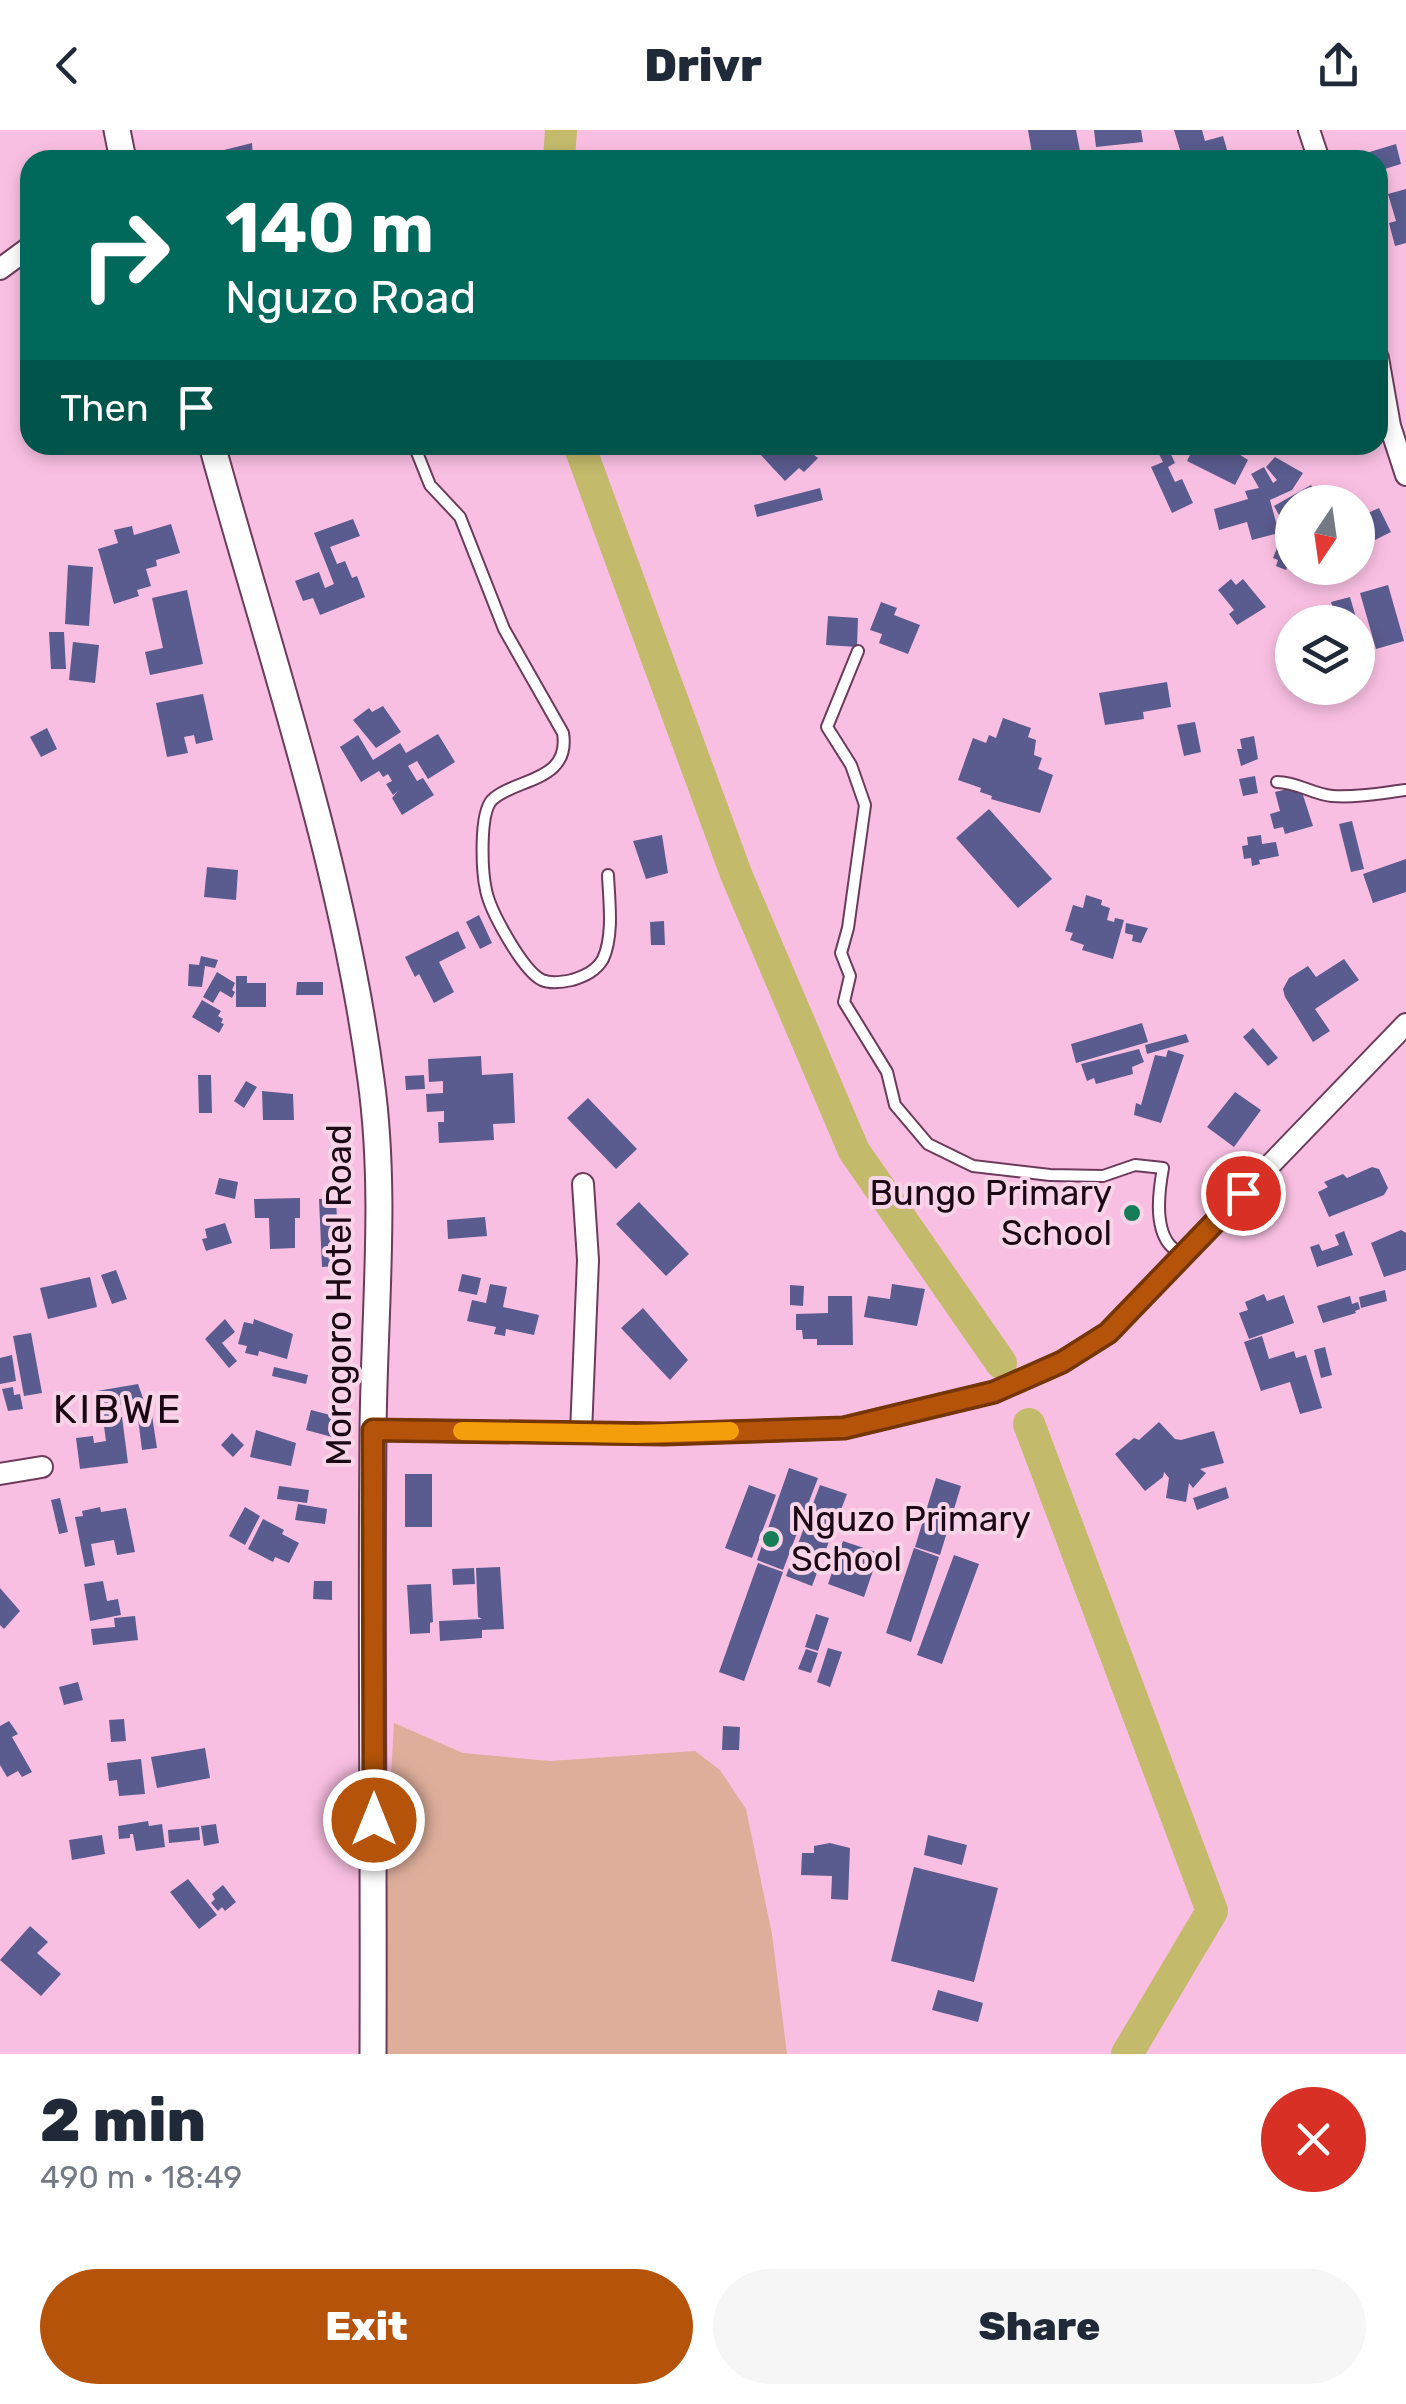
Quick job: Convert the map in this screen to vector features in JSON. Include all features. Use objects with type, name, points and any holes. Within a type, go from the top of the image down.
[{"type":"street","points":[[1388,415],[1406,475]]},
{"type":"street","name":"Morogoro Hotel Road","points":[[215,455],[309,777],[346,936],[370,1066],[377,1138],[372,2054]]},
{"type":"street","points":[[373,1430],[582,1433],[844,1428],[994,1392],[1034,1376],[1108,1333],[1406,1024]]},
{"type":"street","points":[[582,1433],[588,1260],[584,1184]]},
{"type":"street","points":[[0,1474],[42,1467]]},
{"type":"lane","points":[[418,455],[430,485],[460,517],[504,629],[563,734],[565,747],[560,758],[540,776],[494,798],[487,808],[484,832],[483,869],[488,900],[517,953],[537,977],[548,982],[569,980],[585,975],[600,963],[607,946],[608,875]]},
{"type":"lane","points":[[858,650],[827,727],[851,765],[865,805],[841,953],[850,976],[844,1002],[887,1072],[895,1105],[928,1144],[973,1166],[1050,1176],[1102,1176],[1135,1164],[1164,1168],[1158,1192],[1160,1220],[1168,1242],[1180,1256]]},
{"type":"lane","points":[[1277,782],[1333,796],[1406,790]]},
{"type":"shaded area","points":[[394,1723],[463,1753],[550,1761],[695,1751],[720,1770],[746,1809],[772,1934],[787,2054],[375,2054]]},
{"type":"building","points":[[1028,130],[1076,130],[1080,150],[1031,150]]},
{"type":"building","points":[[1094,130],[1141,130],[1143,142],[1096,147]]},
{"type":"building","points":[[1174,130],[1202,130],[1205,141],[1223,136],[1227,150],[1180,150]]},
{"type":"building","points":[[252,143],[252,150],[224,150]]},
{"type":"building","points":[[1396,144],[1401,164],[1388,168],[1388,150],[1376,150]]},
{"type":"building","points":[[1406,189],[1406,243],[1395,246],[1389,223],[1396,221],[1388,194]]},
{"type":"building","points":[[761,455],[818,458],[804,472],[799,468],[785,481]]},
{"type":"building","points":[[1160,455],[1171,455],[1175,463],[1168,467],[1175,482],[1182,479],[1193,503],[1172,513],[1151,467],[1163,462]]},
{"type":"building","points":[[1190,455],[1240,455],[1248,460],[1235,485],[1187,461]]},
{"type":"building","points":[[1275,457],[1303,473],[1295,485],[1275,485],[1275,498],[1270,500],[1275,534],[1252,540],[1247,522],[1219,530],[1214,509],[1248,499],[1245,491],[1259,488],[1251,474],[1264,467],[1273,483],[1277,480],[1266,467]]},
{"type":"building","points":[[820,488],[823,500],[757,517],[754,505]]},
{"type":"building","points":[[1379,508],[1391,532],[1375,540],[1375,510]]},
{"type":"building","points":[[353,519],[360,536],[330,547],[337,564],[345,561],[352,578],[357,576],[365,597],[320,615],[313,598],[303,601],[295,581],[319,572],[325,588],[334,584],[314,533]]},
{"type":"building","points":[[171,524],[180,553],[156,560],[157,566],[146,569],[151,586],[137,590],[139,596],[114,604],[98,549],[118,543],[114,530],[132,526],[134,535]]},
{"type":"building","points":[[68,565],[93,567],[89,626],[65,624]]},
{"type":"building","points":[[1231,579],[1236,585],[1243,579],[1266,607],[1237,625],[1229,614],[1234,610],[1218,590]]},
{"type":"building","points":[[1388,585],[1404,641],[1376,649],[1375,605],[1363,605],[1360,593]]},
{"type":"building","points":[[187,590],[203,664],[150,675],[145,652],[163,648],[152,598]]},
{"type":"building","points":[[1350,597],[1352,605],[1332,605],[1331,602]]},
{"type":"building","points":[[881,602],[897,608],[894,615],[920,625],[908,654],[879,643],[882,634],[870,630]]},
{"type":"building","points":[[828,616],[858,618],[857,647],[826,645]]},
{"type":"building","points":[[49,632],[64,632],[66,669],[51,669]]},
{"type":"building","points":[[73,642],[99,645],[95,683],[69,680]]},
{"type":"building","points":[[1167,682],[1171,707],[1143,712],[1144,719],[1105,725],[1099,693]]},
{"type":"building","points":[[203,694],[213,740],[196,744],[194,735],[184,737],[188,753],[167,757],[156,703]]},
{"type":"building","points":[[383,706],[401,732],[376,748],[353,720],[369,708],[372,712]]},
{"type":"building","points":[[1003,718],[1031,728],[1028,737],[1036,740],[1034,755],[1042,758],[1038,769],[1053,775],[1040,813],[991,799],[992,796],[980,792],[981,788],[958,780],[973,738],[986,743],[989,735],[996,738]]},
{"type":"building","points":[[1195,722],[1201,752],[1184,756],[1177,725]]},
{"type":"building","points":[[47,728],[57,749],[41,757],[30,737]]},
{"type":"building","points":[[438,734],[455,762],[428,779],[417,761],[408,766],[417,781],[423,778],[434,795],[402,815],[392,798],[398,791],[393,795],[386,784],[392,781],[388,774],[383,777],[379,771],[361,782],[340,747],[358,735],[373,760],[400,743],[406,753]]},
{"type":"building","points":[[1254,736],[1258,759],[1241,766],[1237,749],[1242,749],[1240,739]]},
{"type":"building","points":[[1255,776],[1258,793],[1243,796],[1239,779]]},
{"type":"building","points":[[1300,786],[1313,826],[1285,834],[1283,827],[1274,829],[1270,814],[1280,811],[1275,792]]},
{"type":"building","points":[[989,809],[1052,879],[1018,908],[956,838]]},
{"type":"building","points":[[1352,821],[1364,869],[1351,872],[1339,824]]},
{"type":"building","points":[[662,835],[668,873],[646,879],[633,841]]},
{"type":"building","points":[[1261,835],[1262,844],[1276,842],[1279,856],[1259,860],[1260,864],[1252,866],[1251,858],[1244,859],[1242,846],[1248,845],[1247,837]]},
{"type":"building","points":[[1406,859],[1406,892],[1373,903],[1363,874]]},
{"type":"building","points":[[207,867],[238,870],[236,900],[204,897]]},
{"type":"building","points":[[1086,895],[1102,900],[1101,905],[1110,908],[1107,920],[1124,920],[1113,959],[1082,950],[1084,945],[1070,940],[1073,933],[1065,931],[1073,905],[1083,908]]},
{"type":"building","points":[[479,915],[492,943],[480,949],[466,922]]},
{"type":"building","points":[[664,921],[665,945],[651,945],[650,922]]},
{"type":"building","points":[[1126,923],[1148,928],[1141,943],[1132,941],[1133,935],[1125,933]]},
{"type":"building","points":[[458,931],[466,948],[439,962],[454,992],[434,1003],[405,957]]},
{"type":"building","points":[[201,956],[218,960],[215,968],[205,966],[202,987],[188,986],[189,964],[199,965]]},
{"type":"building","points":[[1344,959],[1359,980],[1315,1009],[1330,1031],[1313,1042],[1283,989],[1289,978],[1308,966],[1316,977]]},
{"type":"building","points":[[217,972],[235,983],[235,992],[232,998],[220,991],[213,1003],[203,997]]},
{"type":"building","points":[[236,976],[247,976],[247,983],[266,983],[266,1007],[236,1007]]},
{"type":"building","points":[[297,982],[323,982],[323,995],[296,995]]},
{"type":"building","points":[[202,1000],[221,1011],[218,1016],[224,1024],[219,1033],[192,1017]]},
{"type":"building","points":[[1142,1023],[1148,1042],[1076,1063],[1071,1044]]},
{"type":"building","points":[[1253,1028],[1278,1058],[1268,1066],[1243,1037]]},
{"type":"building","points":[[1186,1034],[1189,1042],[1147,1054],[1145,1045]]},
{"type":"building","points":[[1139,1049],[1144,1062],[1132,1067],[1133,1074],[1096,1084],[1094,1078],[1087,1081],[1081,1064]]},
{"type":"building","points":[[1168,1050],[1184,1055],[1161,1123],[1134,1115],[1136,1103],[1141,1105],[1155,1055],[1166,1057]]},
{"type":"building","points":[[481,1056],[482,1075],[513,1073],[515,1123],[493,1124],[494,1140],[439,1143],[438,1122],[444,1122],[444,1111],[427,1112],[426,1094],[443,1093],[443,1081],[429,1082],[428,1059]]},
{"type":"building","points":[[198,1075],[211,1075],[212,1113],[199,1113]]},
{"type":"building","points":[[424,1075],[425,1089],[406,1090],[405,1076]]},
{"type":"building","points":[[246,1081],[257,1087],[244,1108],[234,1101]]},
{"type":"building","points":[[262,1091],[293,1094],[294,1120],[263,1120]]},
{"type":"building","points":[[1235,1092],[1261,1110],[1234,1147],[1207,1127]]},
{"type":"building","points":[[588,1098],[637,1149],[616,1169],[567,1118]]},
{"type":"building","points":[[1372,1167],[1379,1169],[1388,1188],[1384,1195],[1329,1217],[1318,1192],[1328,1187],[1324,1182],[1343,1174],[1347,1178]]},
{"type":"building","points":[[219,1178],[238,1182],[235,1199],[215,1194]]},
{"type":"building","points":[[300,1198],[295,1248],[270,1249],[269,1218],[255,1218],[254,1199]]},
{"type":"building","points":[[336,1198],[339,1266],[322,1267],[319,1199]]},
{"type":"building","points":[[639,1202],[689,1254],[666,1276],[616,1224]]},
{"type":"building","points":[[485,1217],[487,1236],[448,1239],[447,1220]]},
{"type":"building","points":[[225,1223],[232,1243],[206,1251],[202,1239],[207,1238],[205,1229]]},
{"type":"building","points":[[1401,1230],[1406,1233],[1406,1270],[1384,1277],[1371,1243]]},
{"type":"building","points":[[1344,1231],[1353,1255],[1317,1267],[1310,1247],[1319,1244],[1322,1251],[1339,1245],[1335,1235]]},
{"type":"building","points":[[116,1270],[127,1299],[112,1304],[101,1275]]},
{"type":"building","points":[[462,1274],[481,1278],[477,1295],[458,1291]]},
{"type":"building","points":[[90,1277],[97,1307],[48,1319],[40,1288]]},
{"type":"building","points":[[490,1284],[507,1287],[503,1307],[539,1315],[534,1335],[506,1329],[505,1336],[494,1334],[496,1327],[467,1321],[472,1300],[486,1303]]},
{"type":"building","points":[[892,1284],[925,1289],[917,1326],[864,1317],[868,1296],[890,1299]]},
{"type":"building","points":[[790,1285],[804,1286],[803,1306],[790,1305]]},
{"type":"building","points":[[1385,1290],[1387,1301],[1361,1308],[1359,1297]]},
{"type":"building","points":[[1264,1294],[1267,1301],[1284,1295],[1294,1323],[1249,1339],[1239,1313],[1248,1310],[1245,1302]]},
{"type":"building","points":[[828,1296],[852,1296],[853,1345],[817,1345],[817,1339],[803,1339],[802,1330],[796,1330],[796,1314],[828,1313]]},
{"type":"building","points":[[1350,1296],[1352,1304],[1358,1302],[1360,1309],[1356,1313],[1323,1323],[1317,1306]]},
{"type":"building","points":[[643,1308],[688,1360],[670,1380],[621,1328]]},
{"type":"building","points":[[225,1319],[235,1332],[222,1343],[237,1361],[229,1368],[205,1339]]},
{"type":"building","points":[[254,1319],[293,1334],[287,1359],[259,1351],[258,1356],[245,1353],[247,1346],[238,1344],[244,1322],[253,1324]]},
{"type":"building","points":[[31,1333],[42,1393],[24,1396],[13,1336]]},
{"type":"building","points":[[1262,1336],[1269,1359],[1294,1351],[1296,1358],[1306,1355],[1322,1408],[1300,1414],[1290,1382],[1261,1391],[1244,1342]]},
{"type":"building","points":[[1325,1347],[1332,1375],[1321,1378],[1314,1350]]},
{"type":"building","points":[[12,1355],[16,1381],[0,1384],[0,1358]]},
{"type":"building","points":[[274,1367],[308,1375],[306,1384],[272,1376]]},
{"type":"building","points":[[138,1384],[145,1404],[150,1403],[157,1448],[142,1450],[136,1402],[112,1406],[114,1415],[102,1417],[97,1391]]},
{"type":"building","points":[[13,1387],[14,1395],[20,1394],[23,1409],[8,1411],[2,1389]]},
{"type":"building","points":[[311,1410],[334,1416],[332,1437],[306,1430]]},
{"type":"building","points":[[122,1417],[128,1463],[80,1469],[76,1438],[93,1436],[94,1443],[106,1441],[103,1419]]},
{"type":"building","points":[[1159,1422],[1175,1439],[1181,1440],[1214,1431],[1224,1463],[1200,1469],[1206,1473],[1193,1488],[1189,1483],[1186,1502],[1166,1498],[1169,1478],[1164,1472],[1145,1491],[1115,1454]]},
{"type":"building","points":[[256,1430],[296,1443],[291,1466],[250,1457]]},
{"type":"building","points":[[232,1433],[244,1445],[233,1457],[221,1445]]},
{"type":"building","points":[[789,1468],[818,1478],[783,1570],[757,1560]]},
{"type":"building","points":[[405,1474],[432,1474],[432,1527],[405,1527]]},
{"type":"building","points":[[936,1478],[961,1486],[940,1555],[915,1547]]},
{"type":"building","points":[[749,1485],[776,1495],[752,1558],[725,1548]]},
{"type":"building","points":[[820,1485],[847,1494],[812,1586],[786,1576]]},
{"type":"building","points":[[279,1486],[309,1490],[307,1503],[277,1499]]},
{"type":"building","points":[[1226,1487],[1229,1498],[1197,1510],[1193,1498]]},
{"type":"building","points":[[60,1498],[68,1532],[59,1534],[51,1500]]},
{"type":"building","points":[[298,1504],[327,1509],[325,1524],[295,1520]]},
{"type":"building","points":[[100,1507],[101,1512],[126,1508],[135,1552],[117,1555],[114,1540],[91,1544],[95,1565],[85,1567],[75,1517]]},
{"type":"building","points":[[245,1507],[260,1516],[245,1545],[229,1536]]},
{"type":"building","points":[[263,1519],[299,1543],[289,1563],[275,1557],[273,1562],[248,1549]]},
{"type":"building","points":[[843,1541],[879,1553],[864,1597],[828,1584]]},
{"type":"building","points":[[914,1548],[939,1557],[911,1642],[886,1633]]},
{"type":"building","points":[[954,1555],[979,1564],[942,1664],[917,1655]]},
{"type":"building","points":[[758,1563],[783,1572],[744,1681],[719,1672]]},
{"type":"building","points":[[500,1567],[504,1629],[482,1630],[482,1638],[440,1641],[439,1621],[482,1619],[478,1617],[476,1568]]},
{"type":"building","points":[[474,1568],[475,1584],[453,1585],[452,1569]]},
{"type":"building","points":[[103,1581],[107,1601],[118,1599],[121,1615],[90,1621],[84,1584]]},
{"type":"building","points":[[314,1581],[332,1581],[332,1600],[313,1599]]},
{"type":"building","points":[[431,1584],[430,1633],[410,1634],[407,1585]]},
{"type":"building","points":[[0,1588],[20,1611],[4,1629],[0,1625]]},
{"type":"building","points":[[816,1614],[829,1618],[818,1651],[805,1647]]},
{"type":"building","points":[[135,1616],[138,1640],[93,1645],[91,1629],[115,1627],[114,1618]]},
{"type":"building","points":[[828,1648],[842,1652],[830,1687],[817,1682]]},
{"type":"building","points":[[806,1649],[818,1653],[811,1673],[798,1669]]},
{"type":"building","points":[[78,1682],[83,1700],[64,1705],[59,1687]]},
{"type":"building","points":[[124,1719],[126,1741],[111,1742],[109,1720]]},
{"type":"building","points":[[9,1721],[18,1734],[12,1737],[32,1772],[22,1777],[18,1771],[7,1777],[0,1765],[0,1726]]},
{"type":"building","points":[[723,1726],[740,1727],[739,1750],[722,1750]]},
{"type":"building","points":[[205,1748],[210,1778],[157,1788],[151,1757]]},
{"type":"building","points":[[141,1759],[145,1794],[119,1796],[117,1780],[109,1781],[107,1763]]},
{"type":"building","points":[[148,1821],[149,1826],[162,1824],[165,1847],[136,1851],[133,1834],[119,1839],[118,1826]]},
{"type":"building","points":[[216,1824],[219,1843],[204,1846],[201,1826]]},
{"type":"building","points":[[199,1827],[200,1840],[169,1843],[168,1830]]},
{"type":"building","points":[[102,1835],[105,1854],[72,1860],[69,1840]]},
{"type":"building","points":[[928,1835],[967,1845],[962,1865],[924,1855]]},
{"type":"building","points":[[830,1843],[850,1848],[848,1900],[831,1899],[832,1876],[801,1875],[802,1853],[814,1853],[814,1846]]},
{"type":"building","points":[[914,1867],[998,1888],[974,1982],[891,1961]]},
{"type":"building","points":[[188,1879],[217,1915],[199,1929],[170,1892]]},
{"type":"building","points":[[223,1885],[236,1902],[225,1911],[222,1907],[218,1911],[211,1903],[215,1899],[212,1894]]},
{"type":"building","points":[[30,1926],[48,1942],[37,1953],[61,1974],[41,1996],[0,1960]]},
{"type":"building","points":[[938,1990],[983,2003],[978,2022],[932,2010]]},
{"type":"waterway","points":[[560,150],[561,130]]},
{"type":"waterway","points":[[583,455],[736,874],[854,1151],[1001,1363]]},
{"type":"waterway","points":[[1029,1424],[1212,1911],[1127,2054]]},
{"type":"slow traffic","points":[[462,1431],[730,1431]]},
{"type":"place","name":"Bungo Primary School","points":[[1132,1213]]},
{"type":"place","name":"Nguzo Primary School","points":[[771,1539]]},
{"type":"district","name":"KIBWE","points":[[118,1409]]},
{"type":"route","points":[[374,1820],[373,1430],[664,1434],[844,1428],[994,1392],[1062,1362],[1108,1333],[1243,1193]]}]
